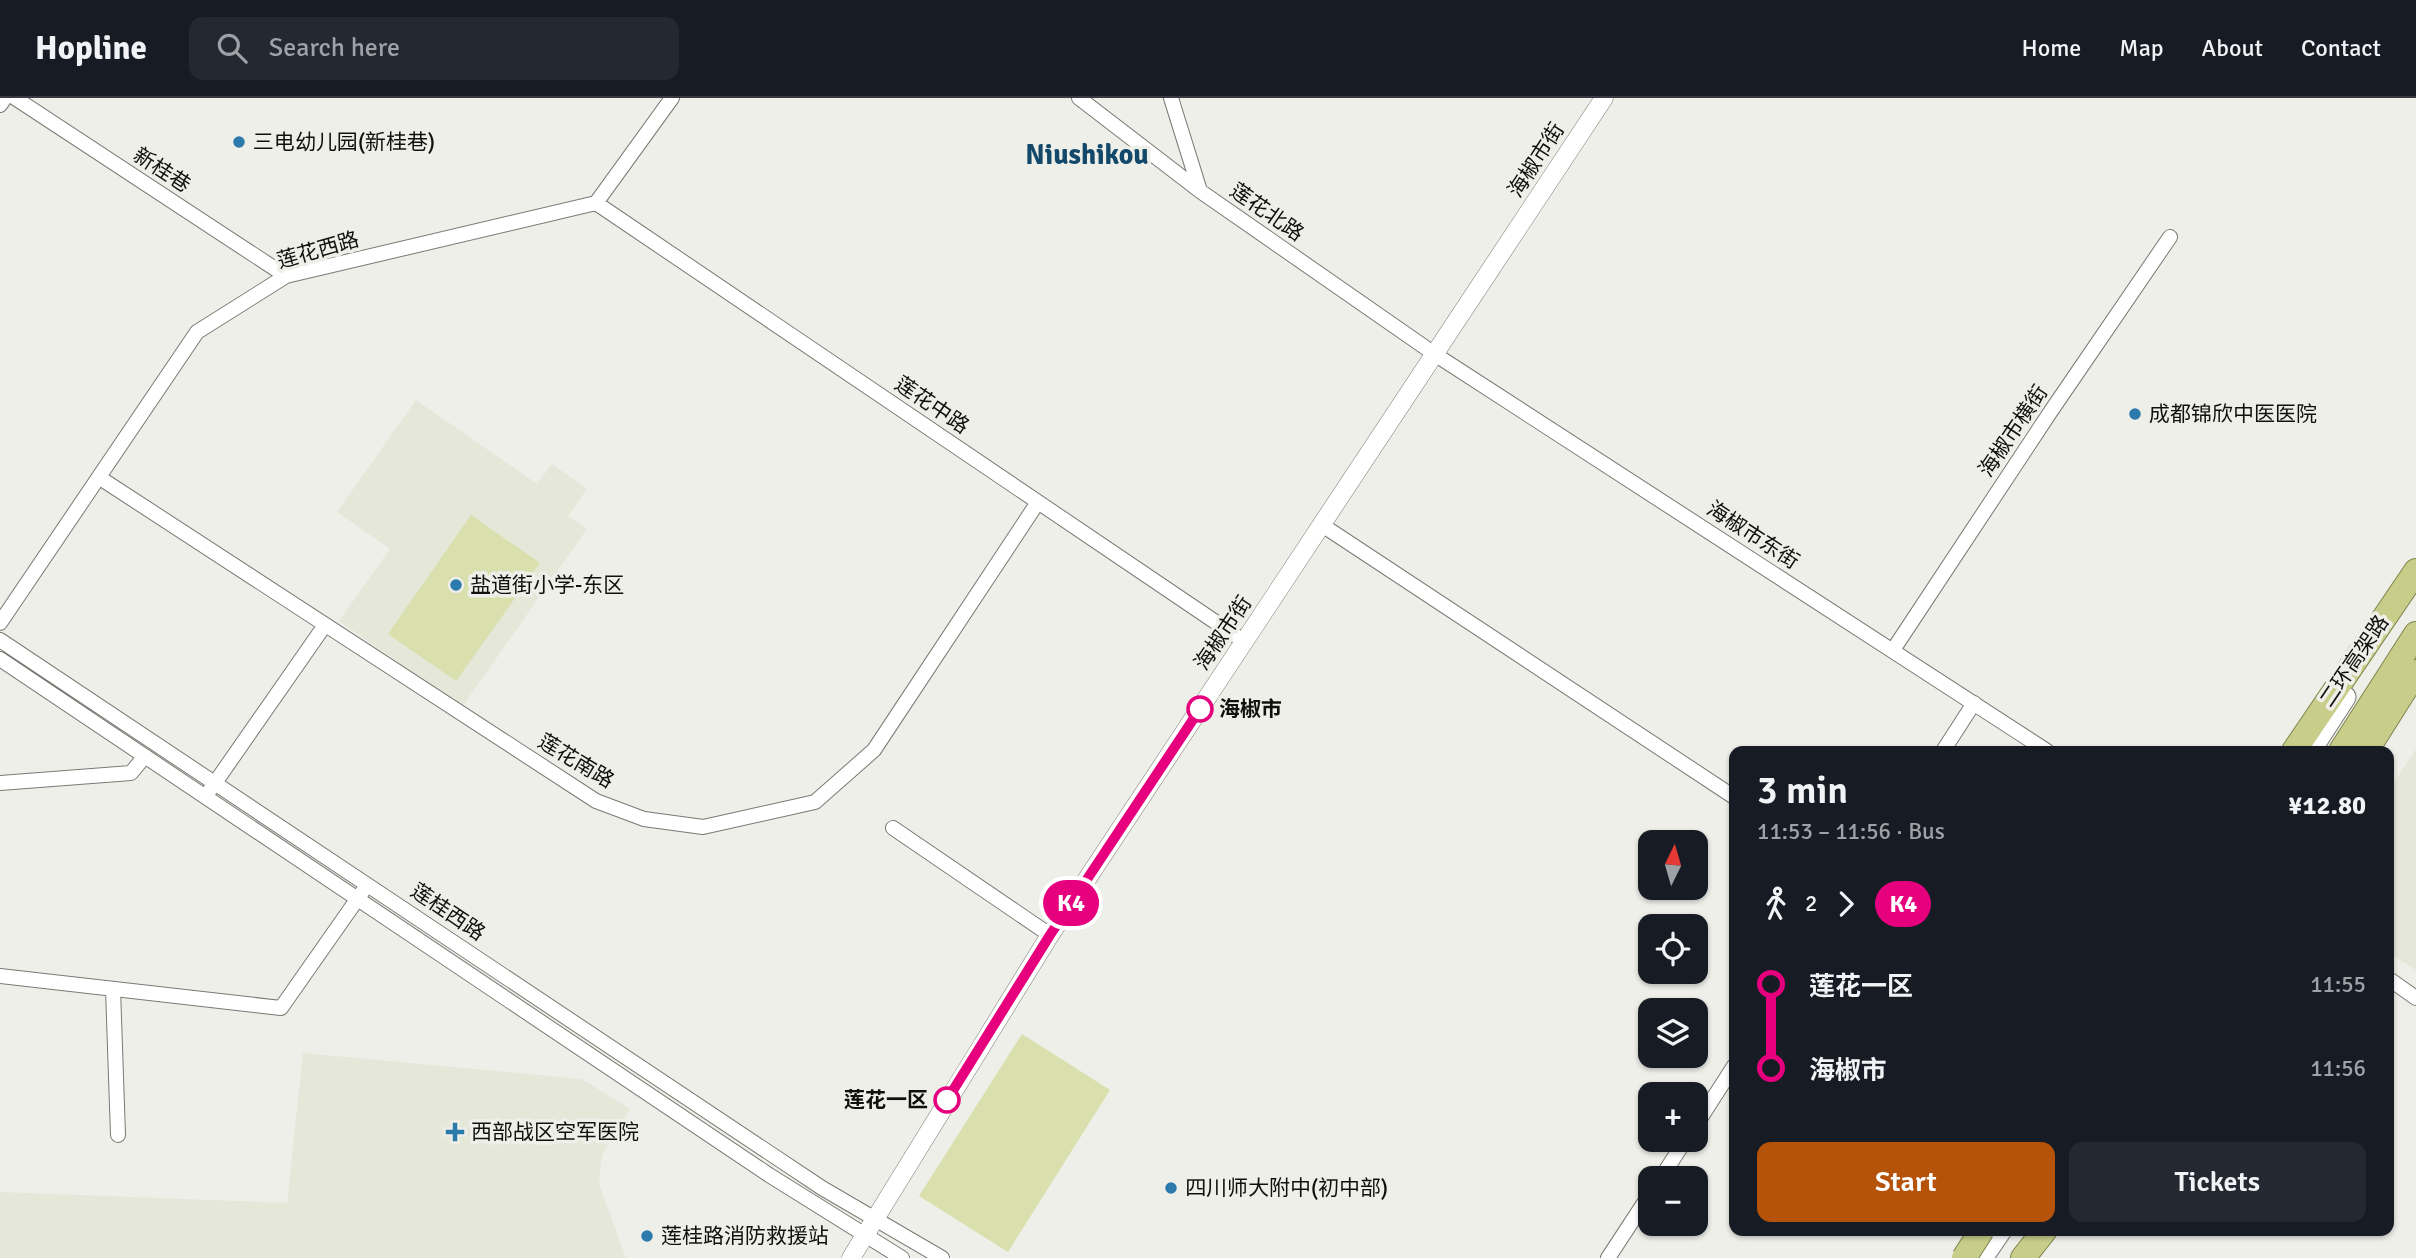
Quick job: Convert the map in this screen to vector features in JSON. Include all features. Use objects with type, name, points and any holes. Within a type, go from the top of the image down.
[{"type":"highway","name":"二环高架路","points":[[2297,746],[2416,571]]},
{"type":"highway","name":"二环高架路","points":[[2344,746],[2416,635]]},
{"type":"highway","points":[[2369,746],[2416,672]]},
{"type":"highway","points":[[2279,746],[2287,734],[2343,677]]},
{"type":"highway","points":[[1964,1258],[1972,1236]]},
{"type":"highway","points":[[1964,1258],[1978,1236]]},
{"type":"highway","points":[[2014,1258],[2028,1236]]},
{"type":"highway","points":[[2023,1258],[2041,1236]]},
{"type":"main road","points":[[2313,746],[2416,586]]},
{"type":"main road","points":[[2358,746],[2416,656]]},
{"type":"main road","points":[[1982,1258],[1997,1236]]},
{"type":"main road","points":[[2029,1258],[2042,1236]]},
{"type":"street","points":[[0,105],[5,98]]},
{"type":"street","name":"新桂巷","points":[[15,98],[286,276]]},
{"type":"street","points":[[596,203],[672,98]]},
{"type":"street","name":"莲花北路","points":[[1079,98],[1200,191],[1436,355]]},
{"type":"street","points":[[1171,98],[1200,191]]},
{"type":"street","name":"海椒市街","points":[[851,1258],[1050,935],[1604,98]]},
{"type":"street","name":"莲花西路","points":[[0,623],[197,332],[286,276],[596,203]]},
{"type":"street","name":"莲花中路","points":[[596,203],[1245,642]]},
{"type":"street","name":"海椒市横街","points":[[1893,650],[2170,237]]},
{"type":"street","name":"海椒市东街","points":[[1436,355],[2039,746]]},
{"type":"street","name":"莲花南路","points":[[100,478],[596,802],[644,819],[703,827],[815,802],[874,750],[1038,502]]},
{"type":"street","points":[[1322,525],[1729,794]]},
{"type":"street","points":[[205,796],[325,625]]},
{"type":"street","name":"莲桂西路","points":[[0,639],[822,1188],[869,1226]]},
{"type":"street","name":"莲桂西路","points":[[0,659],[769,1175],[869,1226]]},
{"type":"street","points":[[1946,746],[1974,703]]},
{"type":"street","points":[[0,783],[131,773],[145,756]]},
{"type":"street","points":[[893,828],[1050,935]]},
{"type":"street","points":[[0,976],[281,1008],[368,884]]},
{"type":"street","points":[[2394,983],[2416,998]]},
{"type":"street","points":[[113,989],[118,1135]]},
{"type":"street","points":[[1708,1106],[1729,1074]]},
{"type":"street","points":[[1608,1258],[1638,1212]]},
{"type":"street","points":[[869,1226],[902,1258]]},
{"type":"street","points":[[869,1226],[942,1258]]},
{"type":"shaded area","name":"盐道街小学-东区","points":[[416,400],[537,484],[552,464],[587,489],[568,516],[587,529],[462,707],[339,621],[390,549],[337,512]]},
{"type":"shaded area","points":[[2416,749],[2416,970],[2394,956],[2394,782]]},
{"type":"shaded area","name":"西部战区空军医院","points":[[303,1053],[582,1079],[630,1109],[602,1155],[599,1184],[626,1258],[0,1258],[0,1192],[287,1203]]},
{"type":"green space","points":[[471,515],[540,563],[456,681],[388,634]]},
{"type":"green space","points":[[1022,1034],[1110,1090],[1008,1252],[919,1196]]},
{"type":"bus line","name":"K4","points":[[947,1100],[1050,935],[1200,709]]},
{"type":"place","name":"三电幼儿园(新桂巷)","points":[[239,142]]},
{"type":"place","name":"成都锦欣中医医院","points":[[2135,414]]},
{"type":"place","name":"盐道街小学-东区","points":[[456,585]]},
{"type":"place","name":"海椒市","points":[[1200,709]]},
{"type":"place","name":"莲花一区","points":[[947,1100]]},
{"type":"place","name":"西部战区空军医院","points":[[455,1132]]},
{"type":"place","name":"四川师大附中(初中部)","points":[[1171,1188]]},
{"type":"place","name":"莲桂路消防救援站","points":[[647,1236]]},
{"type":"district","name":"Niushikou","points":[[1087,154]]}]
